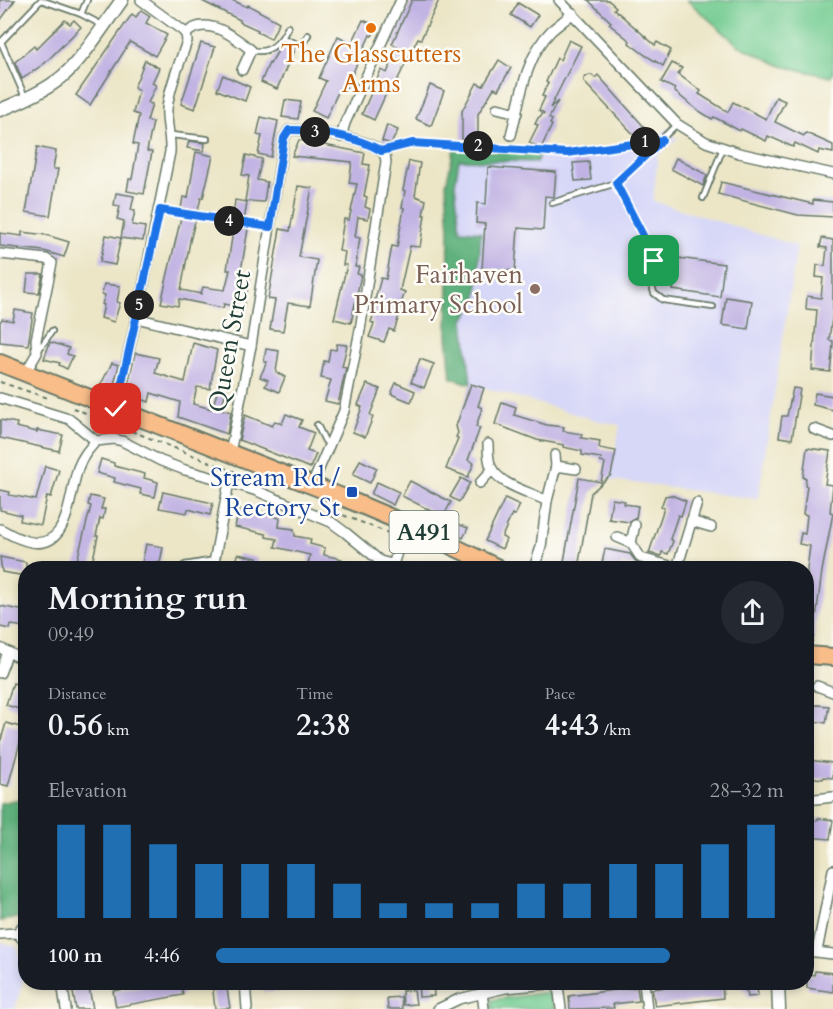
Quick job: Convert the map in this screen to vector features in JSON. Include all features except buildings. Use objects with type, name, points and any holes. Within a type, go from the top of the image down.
[{"type":"highway","name":"A491","points":[[0,363],[116,409],[228,461],[312,485],[406,524],[483,561]]},
{"type":"highway","points":[[814,656],[833,657]]},
{"type":"street","points":[[0,110],[26,100],[63,76],[122,0]]},
{"type":"street","points":[[312,485],[344,411],[360,330],[386,162],[385,155],[375,146],[341,137],[345,123],[401,0]]},
{"type":"street","points":[[558,0],[573,13],[610,56],[677,124],[705,142],[740,153],[833,174]]},
{"type":"street","points":[[116,409],[160,210],[170,152],[171,135],[167,113],[169,98],[187,41],[186,34],[143,2]]},
{"type":"street","points":[[511,135],[525,81],[535,55],[550,33],[573,13]]},
{"type":"street","points":[[186,34],[196,26],[208,25],[240,40],[251,50],[242,70]]},
{"type":"street","points":[[497,108],[517,113]]},
{"type":"street","name":"Queen Street","points":[[228,461],[251,346],[284,138],[289,130],[302,129],[341,137]]},
{"type":"street","points":[[0,254],[46,259],[52,263],[36,340],[37,353],[26,372]]},
{"type":"street","points":[[136,318],[251,346]]},
{"type":"street","points":[[0,398],[69,420],[96,441]]},
{"type":"street","points":[[814,429],[833,436]]},
{"type":"street","points":[[0,529],[21,540],[34,542],[44,541],[56,535],[63,528],[68,514],[82,458],[96,441],[114,439],[161,461],[229,482],[331,522],[380,561]]},
{"type":"street","points":[[488,444],[492,470],[498,477],[547,501]]},
{"type":"street","points":[[536,561],[541,548],[547,501],[556,466],[555,454]]},
{"type":"street","points":[[556,466],[576,470]]},
{"type":"street","points":[[480,483],[492,470]]},
{"type":"street","points":[[215,561],[229,482]]},
{"type":"street","points":[[679,561],[697,503]]},
{"type":"street","points":[[691,521],[711,527]]},
{"type":"street","points":[[394,561],[406,524]]},
{"type":"street","points":[[635,525],[632,543],[640,558],[651,561]]},
{"type":"street","points":[[617,537],[632,543]]},
{"type":"street","points":[[0,672],[4,650],[18,657]]},
{"type":"street","points":[[817,686],[833,692]]},
{"type":"street","points":[[814,799],[833,797]]},
{"type":"street","points":[[814,943],[833,870]]},
{"type":"street","points":[[0,934],[17,933]]},
{"type":"street","points":[[814,951],[833,954]]},
{"type":"street","points":[[63,990],[66,1009]]},
{"type":"street","points":[[246,990],[247,1009]]},
{"type":"street","points":[[438,1009],[459,999],[489,990]]},
{"type":"street","points":[[559,990],[561,1009]]},
{"type":"street","points":[[645,990],[647,1009]]},
{"type":"street","points":[[778,990],[779,1009]]},
{"type":"street","points":[[482,992],[484,1009]]},
{"type":"lane","points":[[26,100],[1,42],[41,0],[81,14],[103,25]]},
{"type":"lane","points":[[81,14],[87,0]]},
{"type":"lane","points":[[251,50],[259,52],[271,49],[283,38],[288,27]]},
{"type":"lane","points":[[283,38],[301,46],[308,35]]},
{"type":"lane","points":[[552,203],[616,183],[677,124]]},
{"type":"lane","points":[[171,135],[207,139]]},
{"type":"lane","points":[[703,198],[723,148]]},
{"type":"lane","points":[[616,183],[653,255],[651,282],[654,293],[663,300],[713,307]]},
{"type":"lane","points":[[37,353],[52,331]]},
{"type":"lane","points":[[317,425],[325,441],[330,444]]},
{"type":"path","points":[[381,151],[413,143],[567,153],[662,140]]},
{"type":"path","points":[[160,210],[270,227]]},
{"type":"path","points":[[0,382],[56,401]]},
{"type":"path","points":[[66,405],[228,461]]},
{"type":"shaded area","points":[[667,128],[677,139],[658,155],[653,201],[797,246],[758,499],[610,480],[620,425],[451,378],[447,336],[449,230],[446,184],[454,149],[568,154],[652,144]]},
{"type":"shaded area","points":[[0,941],[18,948],[18,990],[20,990],[15,1009],[0,1009]]},
{"type":"green space","points":[[687,0],[833,0],[833,73],[831,77],[782,66],[738,45]]},
{"type":"green space","points":[[454,149],[539,153],[537,162],[459,160],[455,184],[460,230],[481,232],[477,299],[464,320],[471,384],[451,378],[447,336],[449,230],[446,184]]},
{"type":"green space","points":[[18,799],[18,916],[0,921],[0,803]]},
{"type":"green space","points":[[549,992],[553,998],[554,1009],[492,1009],[491,1000]]},
{"type":"place","name":"The Glasscutters Arms","points":[[371,28]]},
{"type":"place","name":"Fairhaven Primary School","points":[[535,289]]},
{"type":"place","name":"Stream Rd / Rectory St","points":[[352,492]]},
{"type":"route","points":[[116,409],[160,210],[270,227],[284,138],[289,130],[302,129],[341,137],[375,146],[381,151],[413,143],[567,153],[662,140],[616,183],[654,261]]}]
